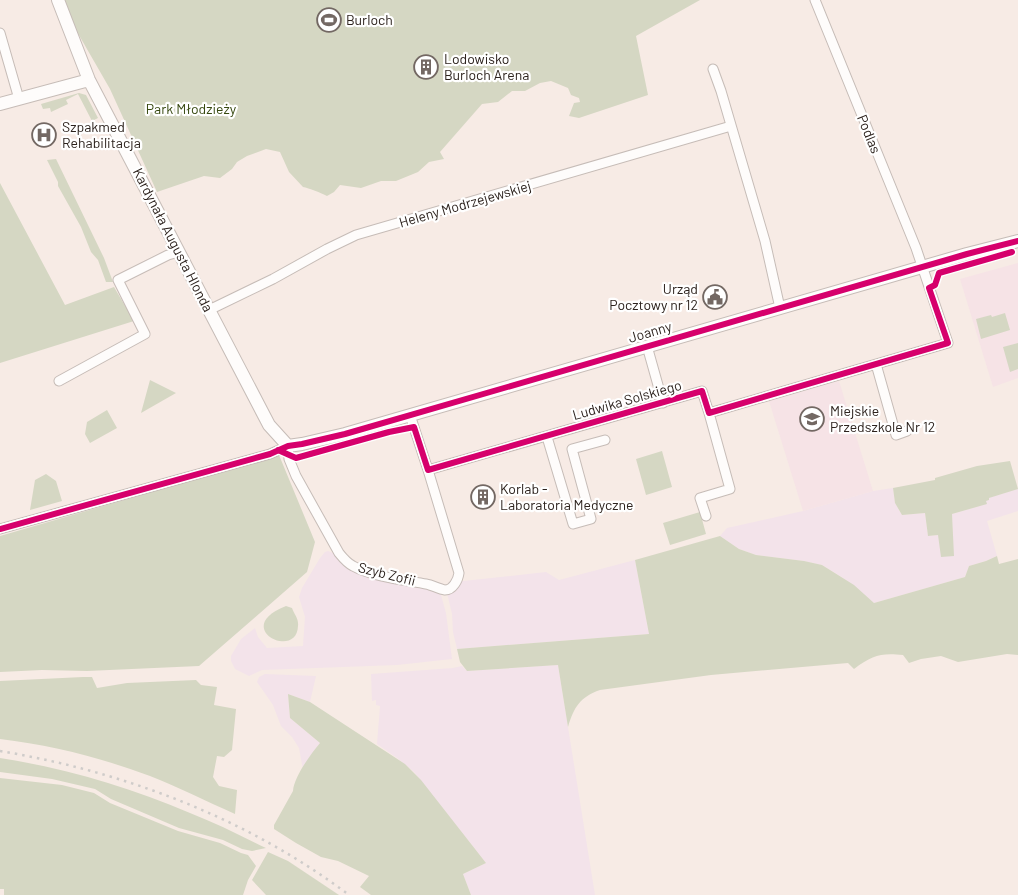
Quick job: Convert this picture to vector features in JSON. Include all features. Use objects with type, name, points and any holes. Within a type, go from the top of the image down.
[{"type":"street","name":"Kardynała Augusta Hlonda","points":[[58,0],[89,80],[269,425],[288,446]]},
{"type":"street","name":"Podlas","points":[[814,0],[923,267]]},
{"type":"street","points":[[0,32],[19,99]]},
{"type":"street","points":[[713,69],[722,91],[765,241],[780,308]]},
{"type":"street","points":[[0,104],[89,80]]},
{"type":"street","name":"Heleny Modrzejewskiej","points":[[210,310],[273,279],[327,248],[356,235],[731,126]]},
{"type":"street","name":"Joanny","points":[[288,446],[321,440],[1018,241]]},
{"type":"street","points":[[59,381],[145,334],[118,280],[168,255],[179,252]]},
{"type":"street","points":[[706,516],[700,498],[730,489],[709,413],[948,343],[923,267]]},
{"type":"street","points":[[647,346],[663,403]]},
{"type":"street","points":[[876,364],[896,436],[907,431]]},
{"type":"street","name":"Ludwika Solskiego","points":[[428,470],[702,392],[709,413]]},
{"type":"street","points":[[410,415],[428,470]]},
{"type":"street","points":[[547,437],[573,524],[591,519],[572,449],[605,440]]},
{"type":"street","points":[[0,528],[270,454],[288,446]]},
{"type":"street","name":"Szyb Zofii","points":[[288,446],[289,459],[296,476],[345,561],[353,567],[377,574],[445,590],[454,586],[459,573],[428,470]]},
{"type":"shaded area","points":[[1018,263],[1018,378],[993,387],[960,279]]},
{"type":"shaded area","points":[[839,381],[873,491],[803,511],[769,401]]},
{"type":"shaded area","points":[[893,488],[895,503],[902,515],[925,513],[928,536],[938,535],[953,555],[952,514],[986,504],[988,498],[1018,489],[1018,511],[987,521],[997,556],[969,566],[965,577],[874,603],[843,578],[822,565],[756,555],[739,549],[720,536],[727,528],[803,511],[873,491]]},
{"type":"shaded area","points":[[328,551],[333,553],[351,570],[441,595],[446,613],[452,659],[397,665],[262,670],[249,676],[235,669],[231,656],[241,639],[255,628],[258,637],[267,648],[303,646],[305,617],[299,597],[302,588],[320,558]]},
{"type":"shaded area","points":[[635,560],[649,634],[457,649],[447,593],[454,582],[546,572],[559,580]]},
{"type":"shaded area","points":[[558,665],[595,895],[471,895],[463,874],[486,863],[414,772],[377,744],[380,706],[376,705],[376,700],[372,701],[371,674],[462,666],[467,671]]},
{"type":"shaded area","points":[[265,674],[316,676],[310,702],[288,694],[290,718],[320,743],[303,770],[299,748],[292,737],[281,726],[273,705],[257,682],[259,677]]},
{"type":"green space","name":"Park Młodzieży","points":[[64,0],[700,0],[636,36],[648,95],[579,118],[569,116],[574,103],[580,102],[579,98],[571,95],[568,88],[551,81],[540,83],[525,91],[512,91],[498,102],[482,104],[440,152],[444,159],[429,162],[418,172],[396,181],[381,181],[361,188],[340,185],[327,196],[303,187],[289,172],[280,152],[266,149],[237,162],[232,169],[220,178],[204,176],[157,192],[110,89],[72,23]]},
{"type":"green space","points":[[79,93],[86,95],[98,118],[92,121],[78,94],[66,100],[68,104],[51,112],[50,108],[43,109],[41,104]]},
{"type":"green space","points":[[56,159],[104,258],[113,282],[106,282],[98,260],[91,252],[81,227],[58,186],[58,182],[47,160]]},
{"type":"green space","points":[[0,183],[65,305],[114,287],[134,321],[0,363]]},
{"type":"green space","points":[[1005,313],[1010,330],[981,339],[976,319]]},
{"type":"green space","points":[[1018,343],[1018,369],[1010,372],[1003,347]]},
{"type":"green space","points":[[150,380],[176,393],[141,413]]},
{"type":"green space","points":[[107,410],[117,428],[90,443],[85,434],[87,422]]},
{"type":"green space","points":[[662,451],[672,487],[646,495],[636,459]]},
{"type":"green space","points":[[279,455],[315,542],[307,572],[199,666],[87,671],[42,670],[0,672],[0,536]]},
{"type":"green space","points":[[1010,461],[1018,489],[989,498],[986,501],[987,504],[952,514],[954,556],[941,557],[938,535],[928,536],[925,513],[902,515],[895,503],[893,488],[935,480],[935,478],[977,466]]},
{"type":"green space","points":[[46,474],[56,481],[62,501],[30,510],[35,480]]},
{"type":"green space","points":[[700,512],[706,534],[670,545],[663,523]]},
{"type":"green space","points":[[720,536],[739,549],[756,555],[822,565],[854,585],[874,603],[965,577],[969,566],[997,556],[999,564],[1018,559],[1018,655],[1007,654],[958,662],[941,656],[909,663],[903,655],[888,654],[872,658],[854,669],[848,663],[711,675],[600,690],[587,696],[575,708],[568,727],[558,665],[467,671],[460,662],[457,649],[649,634],[635,560]]},
{"type":"green space","points":[[286,606],[292,608],[298,626],[295,636],[288,641],[279,641],[265,631],[264,623],[270,615]]},
{"type":"green space","points":[[92,677],[97,688],[127,683],[196,680],[201,685],[217,687],[214,705],[236,709],[232,750],[224,757],[217,756],[213,777],[219,786],[237,790],[235,814],[161,780],[132,769],[76,753],[0,739],[0,681]]},
{"type":"green space","points":[[288,694],[310,702],[405,764],[421,780],[486,863],[463,874],[471,895],[371,895],[360,887],[369,876],[338,861],[321,857],[274,829],[274,825],[293,791],[299,773],[320,743],[290,718]]},
{"type":"green space","points":[[0,758],[96,779],[144,795],[200,817],[266,848],[252,851],[242,849],[223,840],[179,828],[111,799],[95,789],[52,779],[0,772]]},
{"type":"green space","points":[[0,778],[62,785],[94,793],[110,803],[178,831],[220,843],[248,855],[256,866],[248,880],[243,895],[4,895],[4,889],[0,889]]},
{"type":"green space","points":[[268,852],[288,861],[339,895],[266,895],[252,880]]},
{"type":"railway","points":[[0,751],[47,760],[93,772],[138,785],[183,802],[227,821],[269,843],[349,895]]},
{"type":"cycle path","points":[[0,529],[270,454],[288,446],[345,434],[967,254],[1018,241]]},
{"type":"cycle path","points":[[278,450],[296,458],[389,432],[414,427],[428,470],[702,391],[709,413],[948,343],[929,288],[935,285],[939,273],[1012,252]]},
{"type":"place","name":"Burloch","points":[[329,20]]},
{"type":"place","name":"Lodowisko Burloch Arena","points":[[426,67]]},
{"type":"place","name":"Szpakmed Rehabilitacja","points":[[44,135]]},
{"type":"place","name":"Urząd Pocztowy nr 12","points":[[715,297]]},
{"type":"place","name":"Miejskie Przedszkole Nr 12","points":[[812,419]]},
{"type":"place","name":"Korlab - Laboratoria Medyczne","points":[[483,497]]}]
